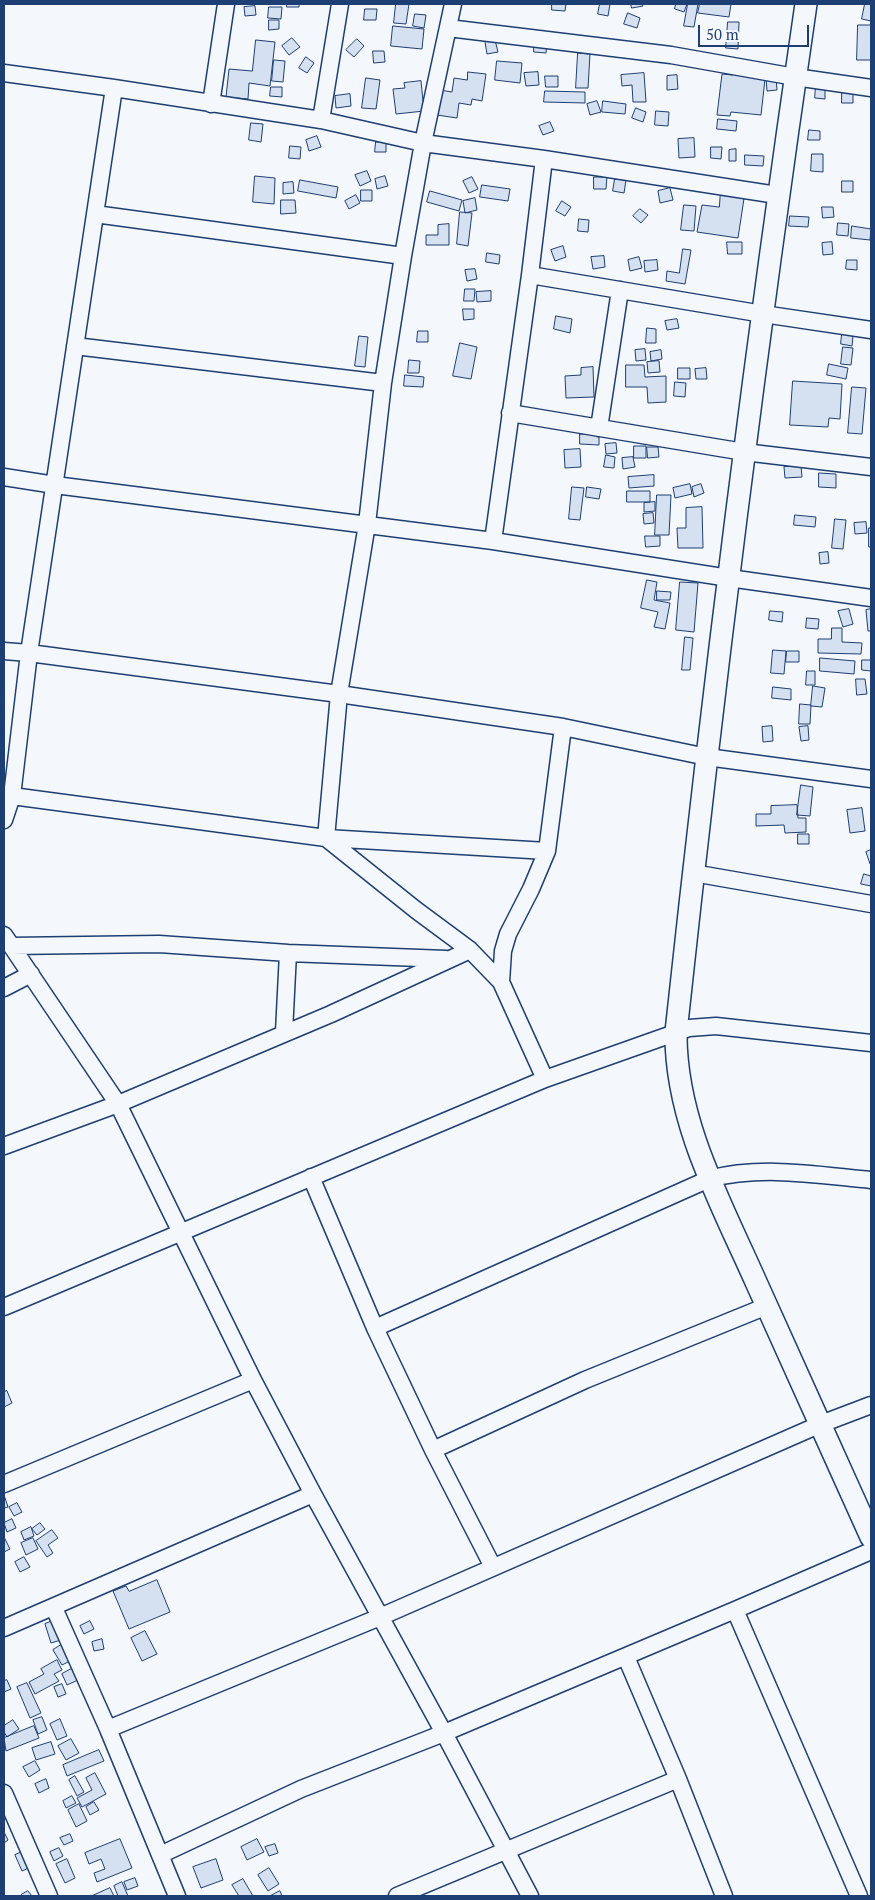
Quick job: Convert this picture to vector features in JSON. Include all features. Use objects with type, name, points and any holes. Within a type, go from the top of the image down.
[{"type":"main road","points":[[806,4],[778,195],[744,452],[693,873],[676,1032],[676,1056],[686,1107],[709,1179],[871,1538]]},
{"type":"street","points":[[211,104],[226,4]]},
{"type":"street","points":[[321,120],[340,4]]},
{"type":"street","points":[[326,838],[339,694],[368,524],[383,383],[423,143],[453,4]]},
{"type":"street","points":[[448,28],[671,55],[795,77],[871,88]]},
{"type":"street","points":[[4,73],[321,120],[423,143],[544,159],[778,195]]},
{"type":"street","points":[[4,820],[12,796],[29,653],[114,88]]},
{"type":"street","points":[[494,541],[544,159]]},
{"type":"street","points":[[95,214],[403,256]]},
{"type":"street","points":[[530,275],[871,330]]},
{"type":"street","points":[[599,428],[620,290]]},
{"type":"street","points":[[75,346],[383,383]]},
{"type":"street","points":[[510,413],[744,452],[871,467]]},
{"type":"street","points":[[4,477],[494,541],[871,598]]},
{"type":"street","points":[[4,651],[339,694],[563,727],[708,757],[871,779]]},
{"type":"street","points":[[501,982],[503,951],[508,934],[531,889],[547,851],[563,727]]},
{"type":"street","points":[[12,796],[326,838],[547,851]]},
{"type":"street","points":[[326,838],[416,910],[470,950],[501,982],[545,1079]]},
{"type":"street","points":[[693,873],[871,904]]},
{"type":"street","points":[[8,940],[159,944],[288,953],[451,959]]},
{"type":"street","points":[[8,940],[118,1104],[180,1232],[313,1494],[444,1733],[530,1896]]},
{"type":"street","points":[[4,1146],[118,1104],[284,1032],[331,1014],[470,950]]},
{"type":"street","points":[[284,1032],[288,953]]},
{"type":"street","points":[[4,988],[31,974]]},
{"type":"street","points":[[4,1307],[545,1079],[689,1028],[716,1026],[871,1043]]},
{"type":"street","points":[[374,1328],[709,1179],[728,1174],[762,1171],[871,1180]]},
{"type":"street","points":[[311,1177],[374,1328],[433,1450],[493,1567]]},
{"type":"street","points":[[433,1450],[585,1380],[767,1306]]},
{"type":"street","points":[[4,1484],[254,1380]]},
{"type":"street","points":[[108,1729],[380,1617],[821,1424],[871,1405]]},
{"type":"street","points":[[4,1628],[54,1608],[313,1494]]},
{"type":"street","points":[[160,1855],[300,1789],[444,1733],[871,1551]]},
{"type":"street","points":[[54,1608],[108,1729],[177,1896]]},
{"type":"street","points":[[735,1610],[859,1896]]},
{"type":"street","points":[[626,1657],[724,1896]]},
{"type":"street","points":[[397,1896],[678,1780]]},
{"type":"street","points":[[4,1793],[49,1896]]},
{"type":"building","points":[[287,4],[299,4],[299,7],[287,7]]},
{"type":"building","points":[[396,4],[409,4],[406,24],[394,23]]},
{"type":"building","points":[[552,4],[566,4],[565,11],[552,10]]},
{"type":"building","points":[[600,4],[610,4],[608,16],[598,14]]},
{"type":"building","points":[[631,4],[642,4],[643,6],[632,8]]},
{"type":"building","points":[[676,4],[687,4],[684,12],[675,9]]},
{"type":"building","points":[[688,4],[698,4],[694,27],[684,26]]},
{"type":"building","points":[[700,4],[731,4],[729,17],[698,13]]},
{"type":"building","points":[[865,4],[871,4],[871,21],[862,19]]},
{"type":"building","points":[[255,6],[256,15],[245,16],[244,7]]},
{"type":"building","points":[[269,7],[282,7],[281,19],[268,18]]},
{"type":"building","points":[[365,9],[377,9],[376,20],[364,20]]},
{"type":"building","points":[[628,13],[640,18],[637,28],[624,24]]},
{"type":"building","points":[[415,14],[426,15],[424,28],[413,26]]},
{"type":"building","points":[[269,20],[279,20],[279,29],[269,30]]},
{"type":"building","points":[[728,22],[739,22],[738,49],[726,48]]},
{"type":"building","points":[[858,25],[871,25],[871,60],[857,60]]},
{"type":"building","points":[[393,26],[424,29],[422,49],[391,46]]},
{"type":"building","points":[[292,38],[300,47],[289,55],[282,46]]},
{"type":"building","points":[[357,39],[364,46],[354,57],[346,50]]},
{"type":"building","points":[[256,40],[275,42],[270,86],[249,83],[248,99],[226,97],[229,69],[252,71]]},
{"type":"building","points":[[495,40],[498,52],[487,54],[485,42]]},
{"type":"building","points":[[534,41],[547,42],[546,53],[534,52]]},
{"type":"building","points":[[373,51],[384,51],[385,62],[374,63]]},
{"type":"building","points":[[578,53],[590,54],[588,88],[576,88]]},
{"type":"building","points":[[306,57],[314,63],[307,73],[299,68]]},
{"type":"building","points":[[274,60],[285,61],[283,82],[272,81]]},
{"type":"building","points":[[497,61],[522,63],[520,83],[495,80]]},
{"type":"building","points":[[733,67],[766,70],[761,115],[731,112],[730,116],[717,115],[722,74],[732,75]]},
{"type":"building","points":[[468,72],[486,74],[482,101],[472,99],[471,105],[459,103],[457,118],[437,115],[440,90],[452,92],[454,78],[467,80]]},
{"type":"building","points":[[538,72],[539,85],[526,86],[524,73]]},
{"type":"building","points":[[644,73],[646,102],[633,102],[632,85],[622,86],[621,75]]},
{"type":"building","points":[[677,75],[678,89],[667,90],[667,76]]},
{"type":"building","points":[[545,76],[558,76],[558,87],[546,87]]},
{"type":"building","points":[[776,77],[777,90],[767,91],[766,78]]},
{"type":"building","points":[[366,78],[380,80],[376,109],[362,108]]},
{"type":"building","points":[[421,81],[424,111],[396,114],[393,89],[405,88],[404,83]]},
{"type":"building","points":[[816,86],[825,86],[825,99],[815,98]]},
{"type":"building","points":[[271,87],[282,87],[282,97],[270,96]]},
{"type":"building","points":[[545,91],[585,92],[585,103],[544,102]]},
{"type":"building","points":[[842,92],[853,92],[853,103],[842,103]]},
{"type":"building","points":[[350,94],[351,106],[336,108],[335,96]]},
{"type":"building","points":[[597,101],[601,112],[590,115],[587,104]]},
{"type":"building","points":[[603,101],[626,104],[625,114],[602,112]]},
{"type":"building","points":[[636,108],[646,112],[643,122],[632,118]]},
{"type":"building","points":[[656,111],[669,112],[668,126],[655,125]]},
{"type":"building","points":[[718,119],[737,121],[736,131],[717,129]]},
{"type":"building","points":[[550,122],[554,131],[543,135],[539,126]]},
{"type":"building","points":[[251,123],[263,124],[261,142],[249,140]]},
{"type":"building","points":[[809,130],[820,131],[820,140],[808,140]]},
{"type":"building","points":[[317,136],[321,147],[309,151],[306,140]]},
{"type":"building","points":[[694,138],[695,157],[679,158],[678,139]]},
{"type":"building","points":[[376,142],[386,142],[386,152],[375,152]]},
{"type":"building","points":[[290,146],[301,147],[300,159],[289,158]]},
{"type":"building","points":[[711,147],[722,147],[721,159],[711,158]]},
{"type":"building","points":[[736,149],[736,161],[729,161],[729,150]]},
{"type":"building","points":[[812,154],[823,154],[823,172],[811,171]]},
{"type":"building","points":[[745,155],[764,156],[763,166],[745,165]]},
{"type":"building","points":[[367,171],[371,181],[360,186],[355,175]]},
{"type":"building","points":[[255,176],[275,178],[274,204],[253,202]]},
{"type":"building","points":[[385,176],[388,186],[377,189],[375,179]]},
{"type":"building","points":[[472,177],[478,189],[469,193],[463,181]]},
{"type":"building","points":[[594,177],[607,177],[606,189],[594,189]]},
{"type":"building","points":[[615,179],[626,180],[624,193],[613,191]]},
{"type":"building","points":[[300,180],[338,187],[336,198],[298,191]]},
{"type":"building","points":[[842,181],[853,181],[853,192],[842,192]]},
{"type":"building","points":[[293,182],[294,193],[283,194],[283,183]]},
{"type":"building","points":[[482,185],[510,189],[508,201],[480,197]]},
{"type":"building","points":[[670,188],[673,200],[660,203],[658,191]]},
{"type":"building","points":[[721,189],[745,192],[738,238],[697,232],[702,205],[719,207]]},
{"type":"building","points":[[361,190],[372,190],[372,201],[361,201]]},
{"type":"building","points":[[430,191],[462,200],[459,211],[427,202]]},
{"type":"building","points":[[356,195],[360,203],[349,209],[345,201]]},
{"type":"building","points":[[475,198],[477,210],[465,213],[463,201]]},
{"type":"building","points":[[281,200],[295,200],[296,213],[281,214]]},
{"type":"building","points":[[562,201],[571,207],[565,216],[556,211]]},
{"type":"building","points":[[684,205],[696,206],[694,231],[681,230]]},
{"type":"building","points":[[822,207],[833,207],[834,217],[823,218]]},
{"type":"building","points":[[640,209],[648,215],[641,223],[633,216]]},
{"type":"building","points":[[460,212],[472,213],[468,246],[457,244]]},
{"type":"building","points":[[790,216],[809,217],[808,227],[789,226]]},
{"type":"building","points":[[579,219],[589,220],[588,232],[578,231]]},
{"type":"building","points":[[838,223],[849,224],[848,236],[837,235]]},
{"type":"building","points":[[449,224],[449,245],[426,245],[426,235],[438,235],[438,225]]},
{"type":"building","points":[[852,226],[871,229],[870,240],[851,238]]},
{"type":"building","points":[[727,242],[742,242],[742,254],[728,254]]},
{"type":"building","points":[[832,242],[833,254],[823,255],[822,243]]},
{"type":"building","points":[[563,246],[566,257],[555,261],[551,250]]},
{"type":"building","points":[[683,249],[691,250],[685,284],[666,281],[667,271],[679,273]]},
{"type":"building","points":[[487,253],[500,255],[499,264],[486,262]]},
{"type":"building","points":[[604,256],[605,267],[593,269],[591,257]]},
{"type":"building","points":[[639,257],[642,268],[630,271],[628,260]]},
{"type":"building","points":[[657,260],[658,270],[645,272],[644,261]]},
{"type":"building","points":[[847,260],[857,260],[857,270],[846,269]]},
{"type":"building","points":[[475,269],[477,279],[467,281],[465,270]]},
{"type":"building","points":[[465,289],[475,289],[474,301],[464,301]]},
{"type":"building","points":[[491,291],[491,301],[477,302],[476,292]]},
{"type":"building","points":[[463,309],[474,309],[474,319],[464,320]]},
{"type":"building","points":[[556,316],[572,319],[570,333],[554,329]]},
{"type":"building","points":[[677,319],[679,328],[667,330],[665,321]]},
{"type":"building","points":[[647,328],[656,329],[656,343],[646,343]]},
{"type":"building","points":[[418,331],[428,331],[428,342],[417,342]]},
{"type":"building","points":[[842,334],[853,336],[852,346],[841,344]]},
{"type":"building","points":[[359,336],[368,337],[365,367],[355,366]]},
{"type":"building","points":[[460,343],[477,347],[471,379],[453,376]]},
{"type":"building","points":[[843,347],[853,348],[851,365],[841,364]]},
{"type":"building","points":[[645,349],[646,360],[636,361],[635,350]]},
{"type":"building","points":[[661,350],[662,359],[651,361],[650,352]]},
{"type":"building","points":[[409,360],[420,361],[419,373],[408,373]]},
{"type":"building","points":[[659,361],[660,372],[648,373],[647,362]]},
{"type":"building","points":[[829,364],[848,368],[846,379],[827,375]]},
{"type":"building","points":[[626,365],[644,365],[645,377],[666,376],[666,402],[648,403],[647,387],[626,387]]},
{"type":"building","points":[[593,367],[594,397],[566,398],[565,376],[581,375],[581,368]]},
{"type":"building","points":[[678,368],[690,368],[690,379],[678,379]]},
{"type":"building","points":[[706,368],[707,379],[696,379],[695,369]]},
{"type":"building","points":[[405,375],[424,377],[423,387],[404,386]]},
{"type":"building","points":[[793,381],[842,384],[840,419],[829,418],[828,427],[790,425]]},
{"type":"building","points":[[675,382],[686,383],[685,397],[674,396]]},
{"type":"building","points":[[852,387],[866,388],[862,434],[848,433]]},
{"type":"building","points":[[580,434],[599,435],[599,445],[580,444]]},
{"type":"building","points":[[616,443],[617,453],[606,454],[605,444]]},
{"type":"building","points":[[634,446],[646,446],[646,458],[634,458]]},
{"type":"building","points":[[647,447],[658,447],[659,457],[648,458]]},
{"type":"building","points":[[580,449],[581,467],[565,468],[564,450]]},
{"type":"building","points":[[606,455],[615,457],[614,468],[604,467]]},
{"type":"building","points":[[633,457],[635,467],[623,469],[622,458]]},
{"type":"building","points":[[801,466],[802,477],[785,478],[784,467]]},
{"type":"building","points":[[819,473],[836,474],[836,488],[819,487]]},
{"type":"building","points":[[654,475],[654,486],[629,488],[628,477]]},
{"type":"building","points":[[690,484],[692,494],[675,498],[673,488]]},
{"type":"building","points":[[701,484],[704,493],[694,497],[692,487]]},
{"type":"building","points":[[572,487],[584,488],[580,520],[569,519]]},
{"type":"building","points":[[587,487],[601,489],[599,499],[586,497]]},
{"type":"building","points":[[627,491],[650,491],[650,502],[627,502]]},
{"type":"building","points":[[657,495],[671,495],[669,535],[655,535]]},
{"type":"building","points":[[655,502],[655,511],[644,512],[644,503]]},
{"type":"building","points":[[702,507],[703,548],[678,548],[677,528],[686,528],[686,508]]},
{"type":"building","points":[[653,513],[654,523],[644,524],[643,514]]},
{"type":"building","points":[[795,515],[816,517],[815,527],[794,525]]},
{"type":"building","points":[[835,519],[846,520],[843,549],[832,548]]},
{"type":"building","points":[[866,522],[867,533],[855,534],[854,523]]},
{"type":"building","points":[[869,528],[871,528],[871,547],[869,547]]},
{"type":"building","points":[[645,536],[660,536],[660,546],[646,547]]},
{"type":"building","points":[[828,552],[829,563],[820,564],[819,553]]},
{"type":"building","points":[[647,580],[657,582],[654,600],[670,603],[665,629],[654,627],[658,612],[641,608]]},
{"type":"building","points":[[680,582],[698,583],[694,632],[676,630]]},
{"type":"building","points":[[657,591],[671,592],[670,600],[657,600]]},
{"type":"building","points":[[849,609],[853,624],[843,627],[838,611]]},
{"type":"building","points":[[871,609],[871,631],[868,631],[866,610]]},
{"type":"building","points":[[770,611],[783,612],[782,622],[769,620]]},
{"type":"building","points":[[807,618],[819,619],[818,629],[806,628]]},
{"type":"building","points":[[832,628],[842,628],[842,642],[862,643],[861,654],[818,653],[818,639],[831,639]]},
{"type":"building","points":[[685,637],[693,638],[690,670],[682,670]]},
{"type":"building","points":[[773,650],[786,651],[784,674],[771,673]]},
{"type":"building","points":[[787,651],[799,651],[799,662],[786,662]]},
{"type":"building","points":[[820,658],[855,661],[854,674],[820,671]]},
{"type":"building","points":[[862,660],[871,660],[871,671],[862,670]]},
{"type":"building","points":[[807,671],[815,671],[815,685],[806,685]]},
{"type":"building","points":[[856,679],[865,679],[867,694],[857,695]]},
{"type":"building","points":[[813,686],[825,688],[822,707],[811,706]]},
{"type":"building","points":[[773,687],[791,689],[791,700],[772,698]]},
{"type":"building","points":[[800,704],[811,705],[810,724],[799,724]]},
{"type":"building","points":[[772,726],[773,741],[763,742],[762,727]]},
{"type":"building","points":[[808,726],[809,740],[801,741],[799,727]]},
{"type":"building","points":[[801,785],[813,787],[810,816],[797,815]]},
{"type":"building","points":[[797,805],[798,818],[806,818],[806,832],[785,833],[784,825],[756,826],[756,814],[771,814],[771,806]]},
{"type":"building","points":[[862,808],[865,831],[850,833],[847,810]]},
{"type":"building","points":[[798,834],[809,834],[809,844],[798,844]]},
{"type":"building","points":[[871,850],[871,863],[870,864],[866,852]]},
{"type":"building","points":[[864,874],[871,876],[871,886],[861,884]]},
{"type":"building","points":[[7,1391],[12,1403],[4,1407],[4,1392]]},
{"type":"building","points":[[4,1499],[8,1507],[4,1508]]},
{"type":"building","points":[[17,1503],[22,1512],[14,1516],[9,1507]]},
{"type":"building","points":[[12,1519],[16,1528],[7,1532],[4,1523]]},
{"type":"building","points":[[40,1523],[45,1529],[37,1535],[32,1529]]},
{"type":"building","points":[[31,1527],[34,1536],[24,1540],[21,1532]]},
{"type":"building","points":[[52,1530],[58,1538],[48,1545],[53,1553],[47,1557],[36,1541]]},
{"type":"building","points":[[4,1537],[10,1549],[4,1552]]},
{"type":"building","points":[[33,1538],[38,1549],[26,1555],[21,1543]]},
{"type":"building","points":[[24,1557],[30,1567],[20,1572],[15,1562]]},
{"type":"building","points":[[157,1580],[170,1612],[129,1629],[113,1591],[126,1586],[129,1591]]},
{"type":"building","points":[[55,1620],[61,1640],[51,1643],[45,1624]]},
{"type":"building","points":[[90,1621],[94,1629],[84,1634],[80,1626]]},
{"type":"building","points":[[145,1631],[157,1654],[142,1661],[131,1638]]},
{"type":"building","points":[[102,1639],[104,1649],[94,1651],[92,1642]]},
{"type":"building","points":[[61,1645],[70,1661],[62,1665],[53,1650]]},
{"type":"building","points":[[57,1660],[62,1670],[54,1674],[59,1681],[35,1694],[29,1682],[44,1674],[41,1669]]},
{"type":"building","points":[[73,1668],[78,1680],[67,1685],[62,1674]]},
{"type":"building","points":[[7,1680],[11,1689],[4,1692],[4,1681]]},
{"type":"building","points":[[27,1683],[41,1713],[30,1718],[17,1687]]},
{"type":"building","points":[[62,1684],[66,1694],[58,1697],[54,1687]]},
{"type":"building","points":[[42,1717],[47,1730],[38,1734],[33,1720]]},
{"type":"building","points":[[60,1719],[67,1736],[57,1740],[50,1724]]},
{"type":"building","points":[[13,1720],[19,1729],[7,1737],[4,1732],[4,1726]]},
{"type":"building","points":[[34,1726],[39,1738],[6,1751],[4,1738]]},
{"type":"building","points":[[71,1739],[79,1753],[66,1760],[58,1746]]},
{"type":"building","points":[[51,1742],[55,1754],[36,1760],[32,1748]]},
{"type":"building","points":[[99,1750],[104,1761],[67,1776],[63,1765]]},
{"type":"building","points":[[35,1761],[40,1770],[29,1777],[23,1767]]},
{"type":"building","points":[[95,1773],[106,1794],[82,1807],[77,1798],[92,1790],[86,1778]]},
{"type":"building","points":[[75,1776],[84,1792],[77,1796],[69,1780]]},
{"type":"building","points":[[46,1779],[49,1788],[39,1793],[35,1784]]},
{"type":"building","points":[[72,1796],[76,1803],[66,1808],[63,1801]]},
{"type":"building","points":[[94,1802],[99,1810],[90,1815],[86,1807]]},
{"type":"building","points":[[79,1804],[87,1821],[76,1827],[68,1810]]},
{"type":"building","points":[[4,1832],[8,1840],[4,1843]]},
{"type":"building","points":[[70,1834],[73,1841],[64,1845],[60,1838]]},
{"type":"building","points":[[120,1839],[132,1868],[97,1882],[94,1873],[105,1869],[101,1859],[89,1864],[85,1853]]},
{"type":"building","points":[[257,1839],[264,1852],[247,1860],[241,1847]]},
{"type":"building","points":[[275,1844],[278,1853],[269,1856],[265,1847]]},
{"type":"building","points":[[59,1848],[63,1856],[54,1861],[50,1852]]},
{"type":"building","points":[[27,1850],[33,1866],[22,1871],[15,1855]]},
{"type":"building","points":[[67,1859],[75,1878],[65,1883],[56,1864]]},
{"type":"building","points":[[216,1859],[223,1880],[201,1888],[193,1867]]},
{"type":"building","points":[[269,1868],[279,1884],[268,1891],[258,1875]]},
{"type":"building","points":[[135,1878],[138,1886],[127,1890],[124,1882]]},
{"type":"building","points":[[243,1879],[253,1896],[239,1896],[232,1885]]},
{"type":"building","points":[[122,1882],[128,1896],[118,1896],[114,1886]]},
{"type":"building","points":[[110,1888],[114,1896],[92,1896]]},
{"type":"building","points":[[28,1891],[32,1896],[21,1896],[21,1895]]},
{"type":"building","points":[[280,1891],[282,1896],[270,1896]]}]
